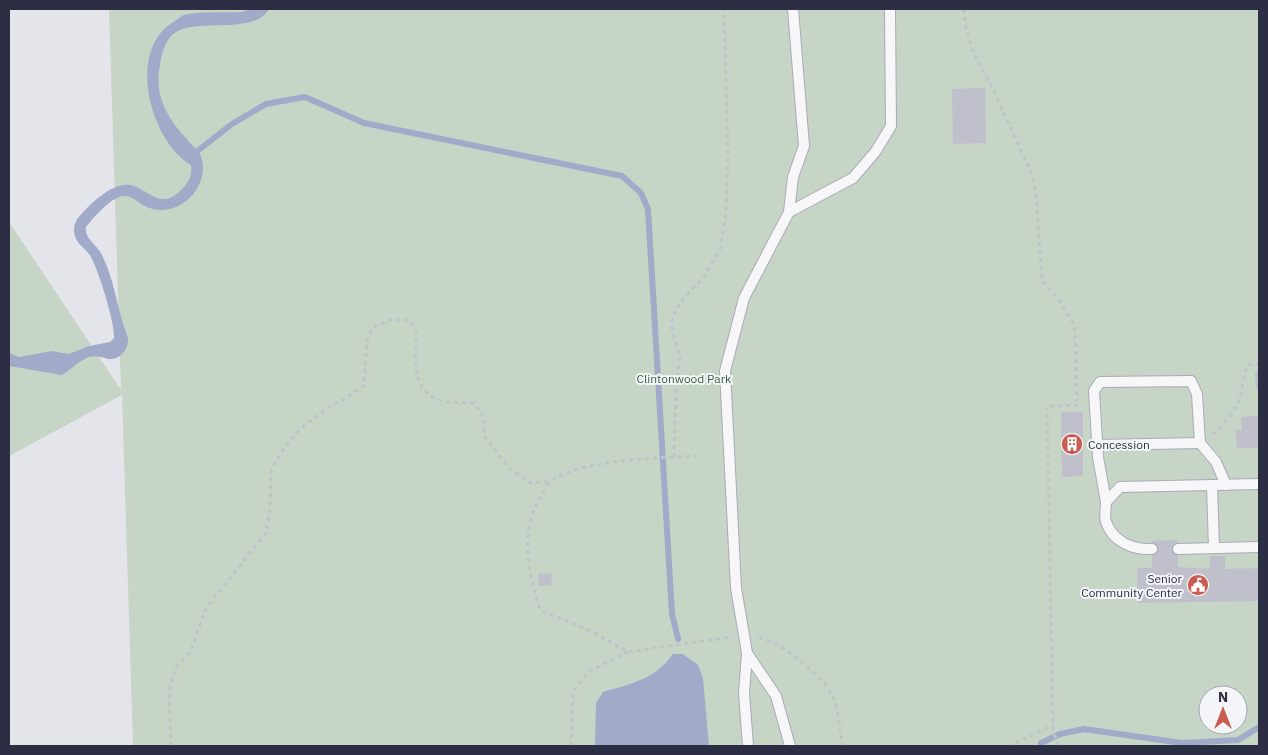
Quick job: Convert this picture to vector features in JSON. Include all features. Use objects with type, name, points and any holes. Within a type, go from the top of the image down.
[{"type":"lane","points":[[748,746],[744,693],[747,653],[736,588],[725,371],[744,298],[789,212],[793,177],[804,146],[793,9]]},
{"type":"lane","points":[[789,212],[852,178],[876,151],[891,126],[890,9]]},
{"type":"lane","points":[[1152,549],[1138,550],[1117,539],[1106,521],[1106,502],[1097,445],[1094,391],[1100,382],[1191,381],[1198,394],[1200,443],[1216,462],[1226,485]]},
{"type":"lane","points":[[1097,445],[1200,443]]},
{"type":"lane","points":[[1106,502],[1120,487],[1259,484]]},
{"type":"lane","points":[[1212,485],[1214,548]]},
{"type":"lane","points":[[1178,549],[1259,547]]},
{"type":"lane","points":[[747,653],[776,696],[790,746]]},
{"type":"path","points":[[674,457],[676,386],[680,359],[671,324],[675,311],[686,295],[704,277],[720,249],[726,213],[728,155],[724,9]]},
{"type":"path","points":[[964,9],[965,23],[973,52],[991,85],[1031,172],[1036,193],[1042,281],[1058,299],[1073,322],[1075,332],[1077,402]]},
{"type":"path","points":[[171,746],[169,692],[174,668],[190,653],[206,608],[266,533],[270,508],[271,470],[282,451],[300,429],[330,406],[340,402],[364,386],[367,340],[374,327],[392,320],[408,320],[416,328],[417,381],[424,392],[449,402],[475,404],[484,418],[484,436],[509,468],[531,483],[550,481],[582,469],[618,462],[697,456]]},
{"type":"path","points":[[1200,443],[1218,430],[1240,400],[1242,375],[1248,365],[1259,364]]},
{"type":"path","points":[[1058,746],[1054,728],[1047,406],[1090,405]]},
{"type":"path","points":[[550,481],[532,510],[526,539],[529,576],[540,610],[591,631],[628,652]]},
{"type":"path","points":[[571,746],[573,692],[588,672],[628,652],[743,635],[767,639],[786,649],[827,685],[838,713],[842,746]]},
{"type":"path","points":[[1008,746],[1054,728]]},
{"type":"green space","name":"Clintonwood Park","points":[[109,9],[1259,9],[1259,746],[133,746],[122,395],[9,456],[9,222],[121,390]]},
{"type":"water","points":[[250,9],[269,9],[261,18],[249,22],[235,25],[192,27],[179,30],[170,37],[163,51],[160,62],[159,86],[163,104],[172,121],[200,154],[202,162],[203,171],[201,179],[194,194],[188,200],[167,210],[151,208],[129,196],[118,197],[103,208],[86,227],[89,238],[106,263],[113,284],[128,338],[127,346],[123,353],[113,359],[97,356],[89,357],[62,375],[9,366],[9,353],[19,357],[51,351],[69,354],[89,346],[110,342],[114,338],[112,321],[94,264],[75,236],[74,227],[76,222],[92,203],[118,186],[132,185],[152,196],[166,199],[173,196],[184,186],[190,176],[191,165],[176,153],[164,136],[155,116],[149,94],[147,73],[151,52],[160,34],[183,15],[242,12]]},
{"type":"water","points":[[673,654],[683,654],[698,665],[703,678],[709,746],[595,746],[596,703],[603,692],[633,683],[650,675],[659,669]]},
{"type":"building","points":[[985,88],[986,143],[953,144],[952,89]]},
{"type":"building","points":[[1255,372],[1259,372],[1259,389],[1256,389]]},
{"type":"building","name":"Concession","points":[[1061,412],[1083,412],[1083,476],[1062,477]]},
{"type":"building","points":[[1259,416],[1259,447],[1237,449],[1236,430],[1242,430],[1241,417]]},
{"type":"building","name":"Senior Community Center","points":[[1178,540],[1178,567],[1210,569],[1210,556],[1225,556],[1225,569],[1259,568],[1259,601],[1138,603],[1137,568],[1152,568],[1152,541]]},
{"type":"building","points":[[551,573],[552,585],[539,586],[538,574]]},
{"type":"waterway","points":[[191,156],[232,124],[266,104],[305,97],[364,123],[622,176],[641,193],[648,209],[672,614],[678,639]]},
{"type":"waterway","points":[[1041,743],[1060,734],[1084,729],[1182,743],[1238,740],[1259,727]]},
{"type":"place","name":"Concession","points":[[1072,444]]},
{"type":"place","name":"Senior Community Center","points":[[1198,585]]}]
